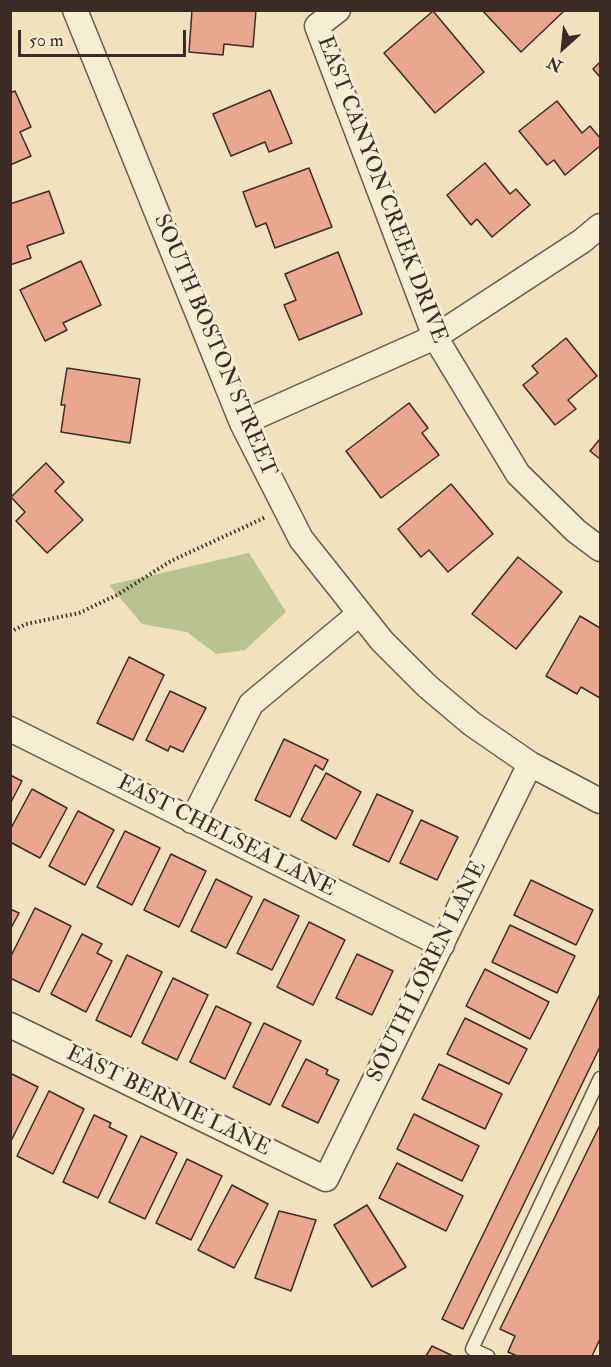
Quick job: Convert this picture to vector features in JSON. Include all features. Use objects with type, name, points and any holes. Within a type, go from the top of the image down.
[{"type":"street","name":"SOUTH BOSTON STREET","points":[[75,10],[242,423],[301,539],[382,641],[427,686],[472,724],[530,764],[600,801]]},
{"type":"street","name":"EAST CANYON CREEK DRIVE","points":[[338,10],[317,26],[338,87],[435,337],[518,474],[576,531],[600,549]]},
{"type":"street","points":[[242,423],[435,337],[582,241],[600,226]]},
{"type":"street","points":[[192,821],[251,704],[359,614]]},
{"type":"street","name":"EAST CHELSEA LANE","points":[[10,729],[442,945]]},
{"type":"street","name":"SOUTH LOREN LANE","points":[[326,1179],[530,764]]},
{"type":"street","name":"EAST BERNIE LANE","points":[[10,1025],[326,1179]]},
{"type":"lane","points":[[488,1356],[472,1349],[600,1079]]},
{"type":"path","points":[[10,632],[26,624],[79,613],[117,595],[171,561],[286,509]]},
{"type":"green space","points":[[249,553],[286,612],[245,650],[216,654],[187,632],[142,624],[109,585]]},
{"type":"building","points":[[192,10],[256,10],[253,47],[224,44],[223,55],[189,52]]},
{"type":"building","points":[[482,10],[564,10],[564,11],[521,52]]},
{"type":"building","points":[[433,11],[484,72],[435,113],[384,53]]},
{"type":"building","points":[[600,62],[600,77],[593,69]]},
{"type":"building","points":[[270,90],[292,143],[269,152],[265,142],[231,156],[213,114]]},
{"type":"building","points":[[15,91],[31,127],[20,132],[31,156],[10,165],[10,93]]},
{"type":"building","points":[[557,101],[582,133],[590,126],[600,138],[600,146],[565,175],[554,160],[547,165],[519,131]]},
{"type":"building","points":[[485,163],[510,194],[516,189],[530,205],[492,237],[477,219],[471,225],[447,195]]},
{"type":"building","points":[[309,168],[332,227],[275,248],[266,223],[256,227],[243,192]]},
{"type":"building","points":[[49,191],[64,233],[27,246],[31,258],[10,265],[10,204]]},
{"type":"building","points":[[338,252],[362,314],[299,340],[284,305],[296,300],[285,274]]},
{"type":"building","points":[[81,261],[101,305],[63,323],[67,330],[45,341],[20,290]]},
{"type":"building","points":[[566,338],[597,376],[568,400],[576,409],[555,425],[523,385],[538,373],[532,366]]},
{"type":"building","points":[[67,368],[140,379],[130,443],[61,432],[65,405],[61,405]]},
{"type":"building","points":[[409,403],[428,428],[422,433],[439,455],[381,498],[346,451]]},
{"type":"building","points":[[600,439],[600,459],[590,451]]},
{"type":"building","points":[[46,463],[64,482],[55,491],[83,520],[47,553],[16,521],[25,512],[11,497]]},
{"type":"building","points":[[451,484],[493,534],[448,572],[429,550],[421,557],[398,529]]},
{"type":"building","points":[[518,557],[562,592],[516,649],[472,614]]},
{"type":"building","points":[[580,616],[600,628],[600,698],[581,687],[577,694],[546,676]]},
{"type":"building","points":[[129,657],[164,675],[133,740],[97,723]]},
{"type":"building","points":[[170,691],[206,708],[183,752],[170,746],[168,751],[146,740]]},
{"type":"building","points":[[284,739],[328,760],[323,770],[315,765],[290,817],[255,800]]},
{"type":"building","points":[[326,773],[361,792],[336,839],[301,820]]},
{"type":"building","points":[[10,775],[22,781],[10,804]]},
{"type":"building","points":[[32,789],[67,808],[40,858],[10,842],[10,830]]},
{"type":"building","points":[[377,794],[413,811],[389,862],[353,845]]},
{"type":"building","points":[[78,811],[114,830],[85,885],[49,866]]},
{"type":"building","points":[[421,820],[458,837],[437,880],[400,863]]},
{"type":"building","points":[[125,831],[160,848],[132,905],[97,887]]},
{"type":"building","points":[[171,854],[206,871],[179,927],[144,910]]},
{"type":"building","points":[[216,879],[252,897],[226,948],[191,931]]},
{"type":"building","points":[[531,880],[593,910],[576,945],[514,915]]},
{"type":"building","points":[[264,899],[299,916],[272,970],[237,953]]},
{"type":"building","points":[[35,908],[71,926],[39,992],[10,978],[10,958]]},
{"type":"building","points":[[10,909],[19,913],[10,930]]},
{"type":"building","points":[[309,922],[345,940],[313,1005],[277,987]]},
{"type":"building","points":[[510,925],[575,956],[557,993],[492,962]]},
{"type":"building","points":[[82,934],[102,944],[97,953],[112,961],[86,1012],[51,994]]},
{"type":"building","points":[[357,954],[393,971],[372,1015],[336,998]]},
{"type":"building","points":[[127,955],[162,972],[131,1037],[96,1020]]},
{"type":"building","points":[[485,969],[549,1002],[530,1039],[466,1006]]},
{"type":"building","points":[[173,978],[208,995],[177,1060],[142,1043]]},
{"type":"building","points":[[600,994],[600,1047],[463,1329],[442,1319]]},
{"type":"building","points":[[216,1006],[251,1023],[225,1079],[190,1062]]},
{"type":"building","points":[[465,1018],[527,1049],[509,1084],[447,1054]]},
{"type":"building","points":[[264,1023],[301,1041],[270,1105],[233,1087]]},
{"type":"building","points":[[306,1059],[328,1070],[326,1074],[339,1080],[318,1123],[282,1106]]},
{"type":"building","points":[[439,1064],[502,1094],[485,1129],[422,1099]]},
{"type":"building","points":[[10,1073],[38,1087],[10,1143]]},
{"type":"building","points":[[49,1091],[84,1109],[53,1174],[17,1156]]},
{"type":"building","points":[[414,1114],[479,1146],[462,1181],[397,1149]]},
{"type":"building","points":[[94,1115],[111,1123],[109,1127],[127,1136],[98,1198],[63,1182]]},
{"type":"building","points":[[600,1125],[600,1339],[592,1356],[517,1356],[508,1352],[515,1336],[500,1329]]},
{"type":"building","points":[[141,1136],[177,1153],[145,1219],[109,1202]]},
{"type":"building","points":[[187,1159],[222,1176],[191,1240],[156,1223]]},
{"type":"building","points":[[397,1163],[463,1196],[446,1231],[379,1198]]},
{"type":"building","points":[[232,1185],[268,1204],[234,1268],[198,1250]]},
{"type":"building","points":[[367,1205],[406,1267],[372,1287],[334,1225]]},
{"type":"building","points":[[279,1211],[316,1220],[291,1291],[255,1278]]},
{"type":"building","points":[[432,1346],[453,1356],[426,1356]]}]
